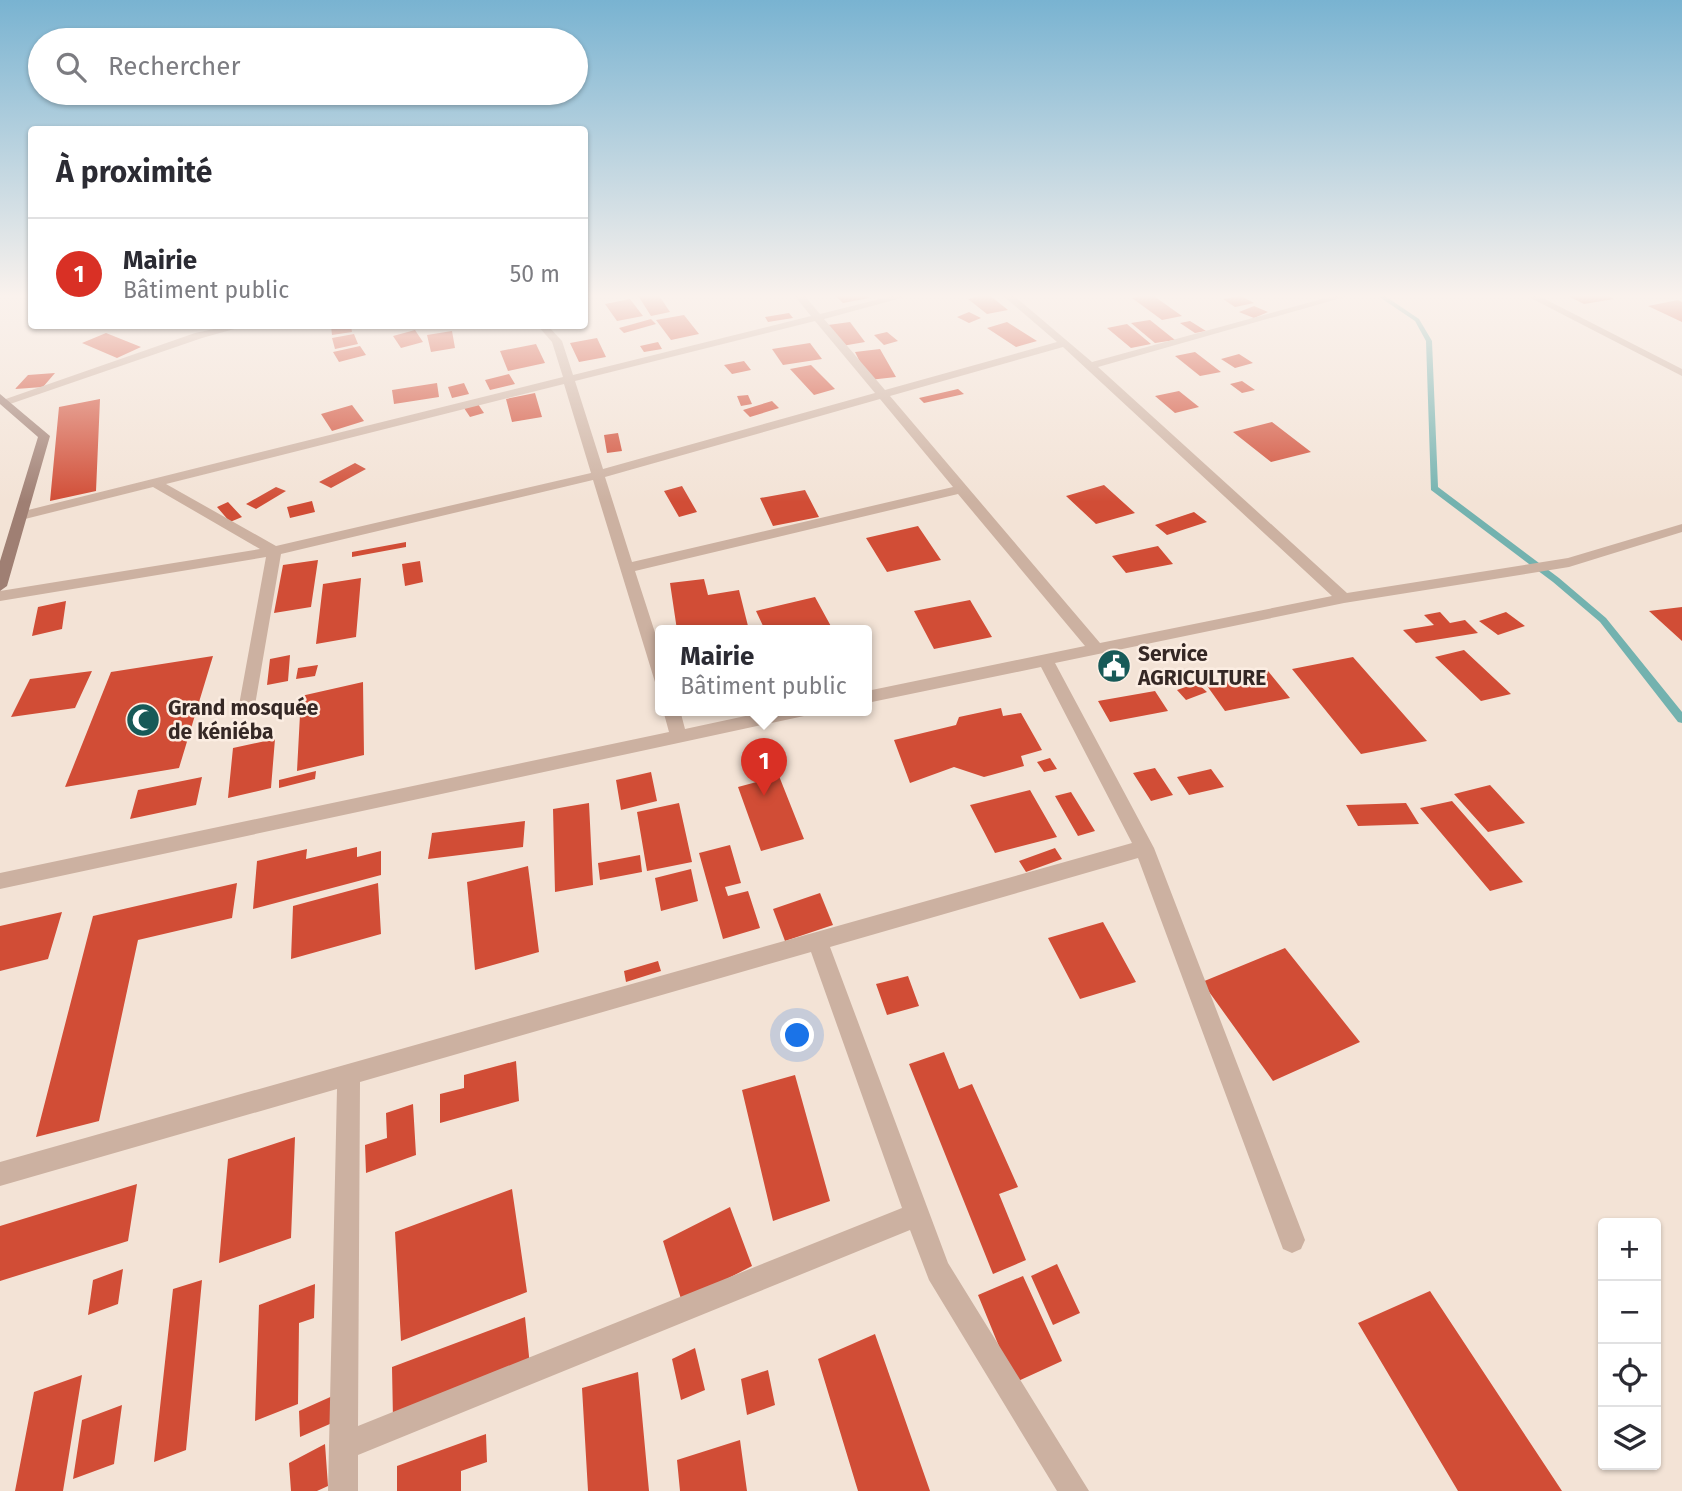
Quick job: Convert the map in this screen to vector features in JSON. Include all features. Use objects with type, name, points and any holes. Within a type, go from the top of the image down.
[{"type":"street","points":[[3,400],[113,364]]},
{"type":"street","points":[[563,364],[655,659]]},
{"type":"street","points":[[21,516],[630,364]]},
{"type":"street","points":[[855,364],[1095,648]]},
{"type":"street","points":[[0,596],[274,551],[598,475],[990,364]]},
{"type":"street","points":[[1088,364],[1344,598]]},
{"type":"street","points":[[1091,366],[1100,364]]},
{"type":"street","points":[[1664,364],[1682,373]]},
{"type":"street","points":[[0,586],[44,436],[3,400]]},
{"type":"street","points":[[155,483],[274,551]]},
{"type":"street","points":[[626,568],[961,489]]},
{"type":"street","points":[[872,696],[1344,598],[1569,562],[1679,532]]},
{"type":"street","points":[[247,705],[274,551]]},
{"type":"street","points":[[1045,659],[1144,848],[1292,1240]]},
{"type":"street","points":[[673,716],[679,737]]},
{"type":"street","points":[[0,881],[776,716]]},
{"type":"street","points":[[0,1174],[1144,848]]},
{"type":"street","points":[[817,941],[938,1271],[1074,1491]]},
{"type":"street","points":[[343,1491],[349,1074]]},
{"type":"street","points":[[344,1446],[918,1214]]},
{"type":"building","points":[[505,364],[542,364],[508,371]]},
{"type":"building","points":[[746,364],[751,370],[732,374],[724,365]]},
{"type":"building","points":[[861,364],[888,364],[896,377],[869,380]]},
{"type":"building","points":[[1184,364],[1210,364],[1221,372],[1200,376]]},
{"type":"building","points":[[1228,364],[1251,364],[1235,368]]},
{"type":"building","points":[[811,365],[835,389],[814,395],[790,369]]},
{"type":"building","points":[[55,373],[43,387],[15,389],[28,375]]},
{"type":"building","points":[[509,374],[515,384],[490,390],[485,380]]},
{"type":"building","points":[[1242,381],[1255,390],[1242,393],[1230,384]]},
{"type":"building","points":[[437,383],[439,397],[394,404],[392,390]]},
{"type":"building","points":[[464,383],[469,394],[452,398],[448,387]]},
{"type":"building","points":[[958,389],[964,394],[924,403],[919,398]]},
{"type":"building","points":[[1179,391],[1199,407],[1175,413],[1155,396]]},
{"type":"building","points":[[535,393],[542,417],[512,422],[506,399]]},
{"type":"building","points":[[748,395],[752,404],[741,406],[737,396]]},
{"type":"building","points":[[100,399],[96,491],[50,501],[59,407]]},
{"type":"building","points":[[772,401],[779,408],[750,417],[743,410]]},
{"type":"building","points":[[478,404],[484,413],[470,417],[464,408]]},
{"type":"building","points":[[352,405],[364,421],[332,431],[321,414]]},
{"type":"building","points":[[1272,422],[1311,452],[1271,462],[1233,432]]},
{"type":"building","points":[[618,433],[622,451],[607,453],[604,435]]},
{"type":"building","points":[[355,463],[366,469],[331,488],[319,482]]},
{"type":"building","points":[[1104,485],[1135,513],[1096,524],[1066,496]]},
{"type":"building","points":[[682,486],[697,512],[679,517],[664,491]]},
{"type":"building","points":[[276,487],[286,491],[256,509],[246,504]]},
{"type":"building","points":[[805,490],[819,517],[773,526],[760,498]]},
{"type":"building","points":[[312,501],[315,512],[290,518],[287,507]]},
{"type":"building","points":[[228,502],[242,517],[230,522],[217,507]]},
{"type":"building","points":[[1194,512],[1207,522],[1167,535],[1155,525]]},
{"type":"building","points":[[918,526],[941,560],[887,572],[866,538]]},
{"type":"building","points":[[406,542],[406,547],[352,557],[352,552]]},
{"type":"building","points":[[1158,546],[1173,564],[1126,573],[1112,556]]},
{"type":"building","points":[[318,560],[311,607],[274,613],[283,565]]},
{"type":"building","points":[[420,561],[423,582],[405,586],[402,564]]},
{"type":"building","points":[[361,578],[356,637],[316,644],[323,584]]},
{"type":"building","points":[[704,579],[708,595],[739,590],[748,625],[676,625],[670,583]]},
{"type":"building","points":[[815,597],[830,625],[763,625],[756,611]]},
{"type":"building","points":[[970,600],[992,637],[934,649],[914,611]]},
{"type":"building","points":[[66,601],[62,629],[32,636],[38,607]]},
{"type":"building","points":[[1682,607],[1682,641],[1649,611]]},
{"type":"building","points":[[1440,612],[1450,623],[1465,620],[1478,633],[1416,643],[1403,630],[1434,625],[1424,615]]},
{"type":"building","points":[[1506,612],[1525,626],[1498,635],[1479,621]]},
{"type":"building","points":[[1464,650],[1511,694],[1481,701],[1435,657]]},
{"type":"building","points":[[290,655],[288,681],[267,685],[270,659]]},
{"type":"building","name":"Grand mosquée de kéniéba","points":[[213,656],[179,768],[65,787],[111,672]]},
{"type":"building","points":[[1353,657],[1427,741],[1361,754],[1292,669]]},
{"type":"building","points":[[318,665],[315,676],[296,679],[298,668]]},
{"type":"building","points":[[92,671],[75,708],[11,717],[30,679]]},
{"type":"building","points":[[1268,671],[1290,698],[1225,711],[1205,683]]},
{"type":"building","points":[[363,682],[364,755],[297,771],[301,696]]},
{"type":"building","points":[[1197,683],[1207,692],[1186,700],[1177,690]]},
{"type":"building","points":[[1155,691],[1168,711],[1110,722],[1098,701]]},
{"type":"building","points":[[1001,708],[1003,716],[1021,713],[1042,750],[1021,756],[1024,766],[984,777],[954,767],[910,783],[894,740],[956,725],[959,717]]},
{"type":"building","points":[[275,739],[271,788],[228,798],[233,748]]},
{"type":"building","points":[[1050,758],[1057,769],[1044,772],[1037,762]]},
{"type":"building","points":[[1155,768],[1173,795],[1151,801],[1133,773]]},
{"type":"building","points":[[1211,769],[1224,787],[1189,795],[1177,777]]},
{"type":"building","points":[[316,771],[315,779],[279,788],[279,780]]},
{"type":"building","points":[[651,772],[657,801],[621,810],[616,780]]},
{"type":"building","points":[[779,776],[804,839],[761,851],[738,787]]},
{"type":"building","points":[[202,777],[196,805],[130,819],[138,790]]},
{"type":"building","points":[[1490,785],[1525,823],[1488,832],[1454,794]]},
{"type":"building","points":[[1030,790],[1057,837],[995,853],[970,805]]},
{"type":"building","points":[[1071,792],[1095,831],[1078,836],[1055,796]]},
{"type":"building","points":[[1452,801],[1523,882],[1490,891],[1420,808]]},
{"type":"building","points":[[589,803],[593,885],[555,892],[553,809]]},
{"type":"building","points":[[679,803],[692,862],[647,871],[637,812]]},
{"type":"building","points":[[1406,803],[1419,824],[1358,826],[1346,805]]},
{"type":"building","points":[[525,821],[523,847],[428,859],[432,833]]},
{"type":"building","points":[[730,845],[741,883],[725,887],[728,896],[748,891],[760,928],[723,939],[699,853]]},
{"type":"building","points":[[357,847],[357,857],[381,851],[381,875],[253,909],[257,861],[307,849],[306,859]]},
{"type":"building","points":[[1055,848],[1062,859],[1026,872],[1019,861]]},
{"type":"building","points":[[640,855],[642,872],[600,880],[598,863]]},
{"type":"building","points":[[528,866],[539,952],[475,970],[467,882]]},
{"type":"building","points":[[691,869],[698,901],[661,911],[655,878]]},
{"type":"building","points":[[237,883],[232,918],[138,940],[99,1121],[36,1137],[93,916]]},
{"type":"building","points":[[378,883],[381,934],[291,959],[293,906]]},
{"type":"building","points":[[820,893],[833,925],[785,941],[773,909]]},
{"type":"building","points":[[62,912],[48,959],[0,971],[0,926]]},
{"type":"building","points":[[1103,922],[1136,982],[1080,999],[1048,938]]},
{"type":"building","points":[[1285,948],[1360,1042],[1273,1081],[1202,982]]},
{"type":"building","points":[[658,961],[661,971],[626,982],[624,971]]},
{"type":"building","points":[[908,976],[919,1006],[887,1015],[876,984]]},
{"type":"building","points":[[944,1052],[959,1089],[972,1084],[1018,1187],[999,1194],[1026,1260],[993,1274],[909,1064]]},
{"type":"building","points":[[516,1061],[519,1101],[440,1123],[440,1094],[464,1088],[464,1075]]},
{"type":"building","points":[[795,1075],[830,1201],[773,1221],[742,1090]]},
{"type":"building","points":[[413,1104],[416,1155],[366,1173],[365,1145],[387,1138],[386,1113]]},
{"type":"building","points":[[295,1137],[291,1238],[219,1263],[228,1159]]},
{"type":"building","points":[[137,1184],[128,1241],[0,1281],[0,1226]]},
{"type":"building","points":[[512,1189],[527,1292],[401,1341],[395,1232]]},
{"type":"building","points":[[730,1207],[752,1266],[682,1302],[663,1241]]},
{"type":"building","points":[[1057,1264],[1080,1313],[1053,1325],[1031,1276]]},
{"type":"building","points":[[123,1269],[118,1304],[88,1315],[93,1280]]},
{"type":"building","points":[[1023,1276],[1062,1361],[1014,1383],[978,1295]]},
{"type":"building","points":[[202,1280],[186,1450],[154,1462],[173,1289]]},
{"type":"building","points":[[315,1284],[314,1318],[299,1323],[298,1404],[255,1421],[259,1305]]},
{"type":"building","points":[[1430,1291],[1562,1491],[1458,1491],[1358,1323]]},
{"type":"building","points":[[525,1317],[530,1366],[393,1420],[392,1367]]},
{"type":"building","points":[[875,1334],[930,1491],[858,1491],[818,1359]]},
{"type":"building","points":[[695,1348],[705,1390],[681,1400],[672,1359]]},
{"type":"building","points":[[768,1370],[775,1405],[747,1415],[741,1379]]},
{"type":"building","points":[[638,1372],[649,1491],[588,1491],[582,1388]]},
{"type":"building","points":[[82,1375],[63,1491],[15,1491],[34,1392]]},
{"type":"building","points":[[337,1394],[339,1420],[300,1437],[299,1411]]},
{"type":"building","points":[[122,1405],[114,1464],[73,1479],[82,1420]]},
{"type":"building","points":[[486,1434],[487,1462],[461,1471],[461,1491],[397,1491],[397,1466]]},
{"type":"building","points":[[740,1440],[747,1491],[680,1491],[677,1460]]},
{"type":"building","points":[[325,1444],[328,1486],[317,1491],[291,1491],[289,1463]]},
{"type":"waterway","points":[[1430,364],[1434,488],[1556,580],[1603,620],[1682,719]]},
{"type":"place","name":"Service AGRICULTURE","points":[[1114,666]]},
{"type":"place","name":"Grand mosquée de kéniéba","points":[[143,720]]},
{"type":"place","name":"Mairie","points":[[764,796]]}]
